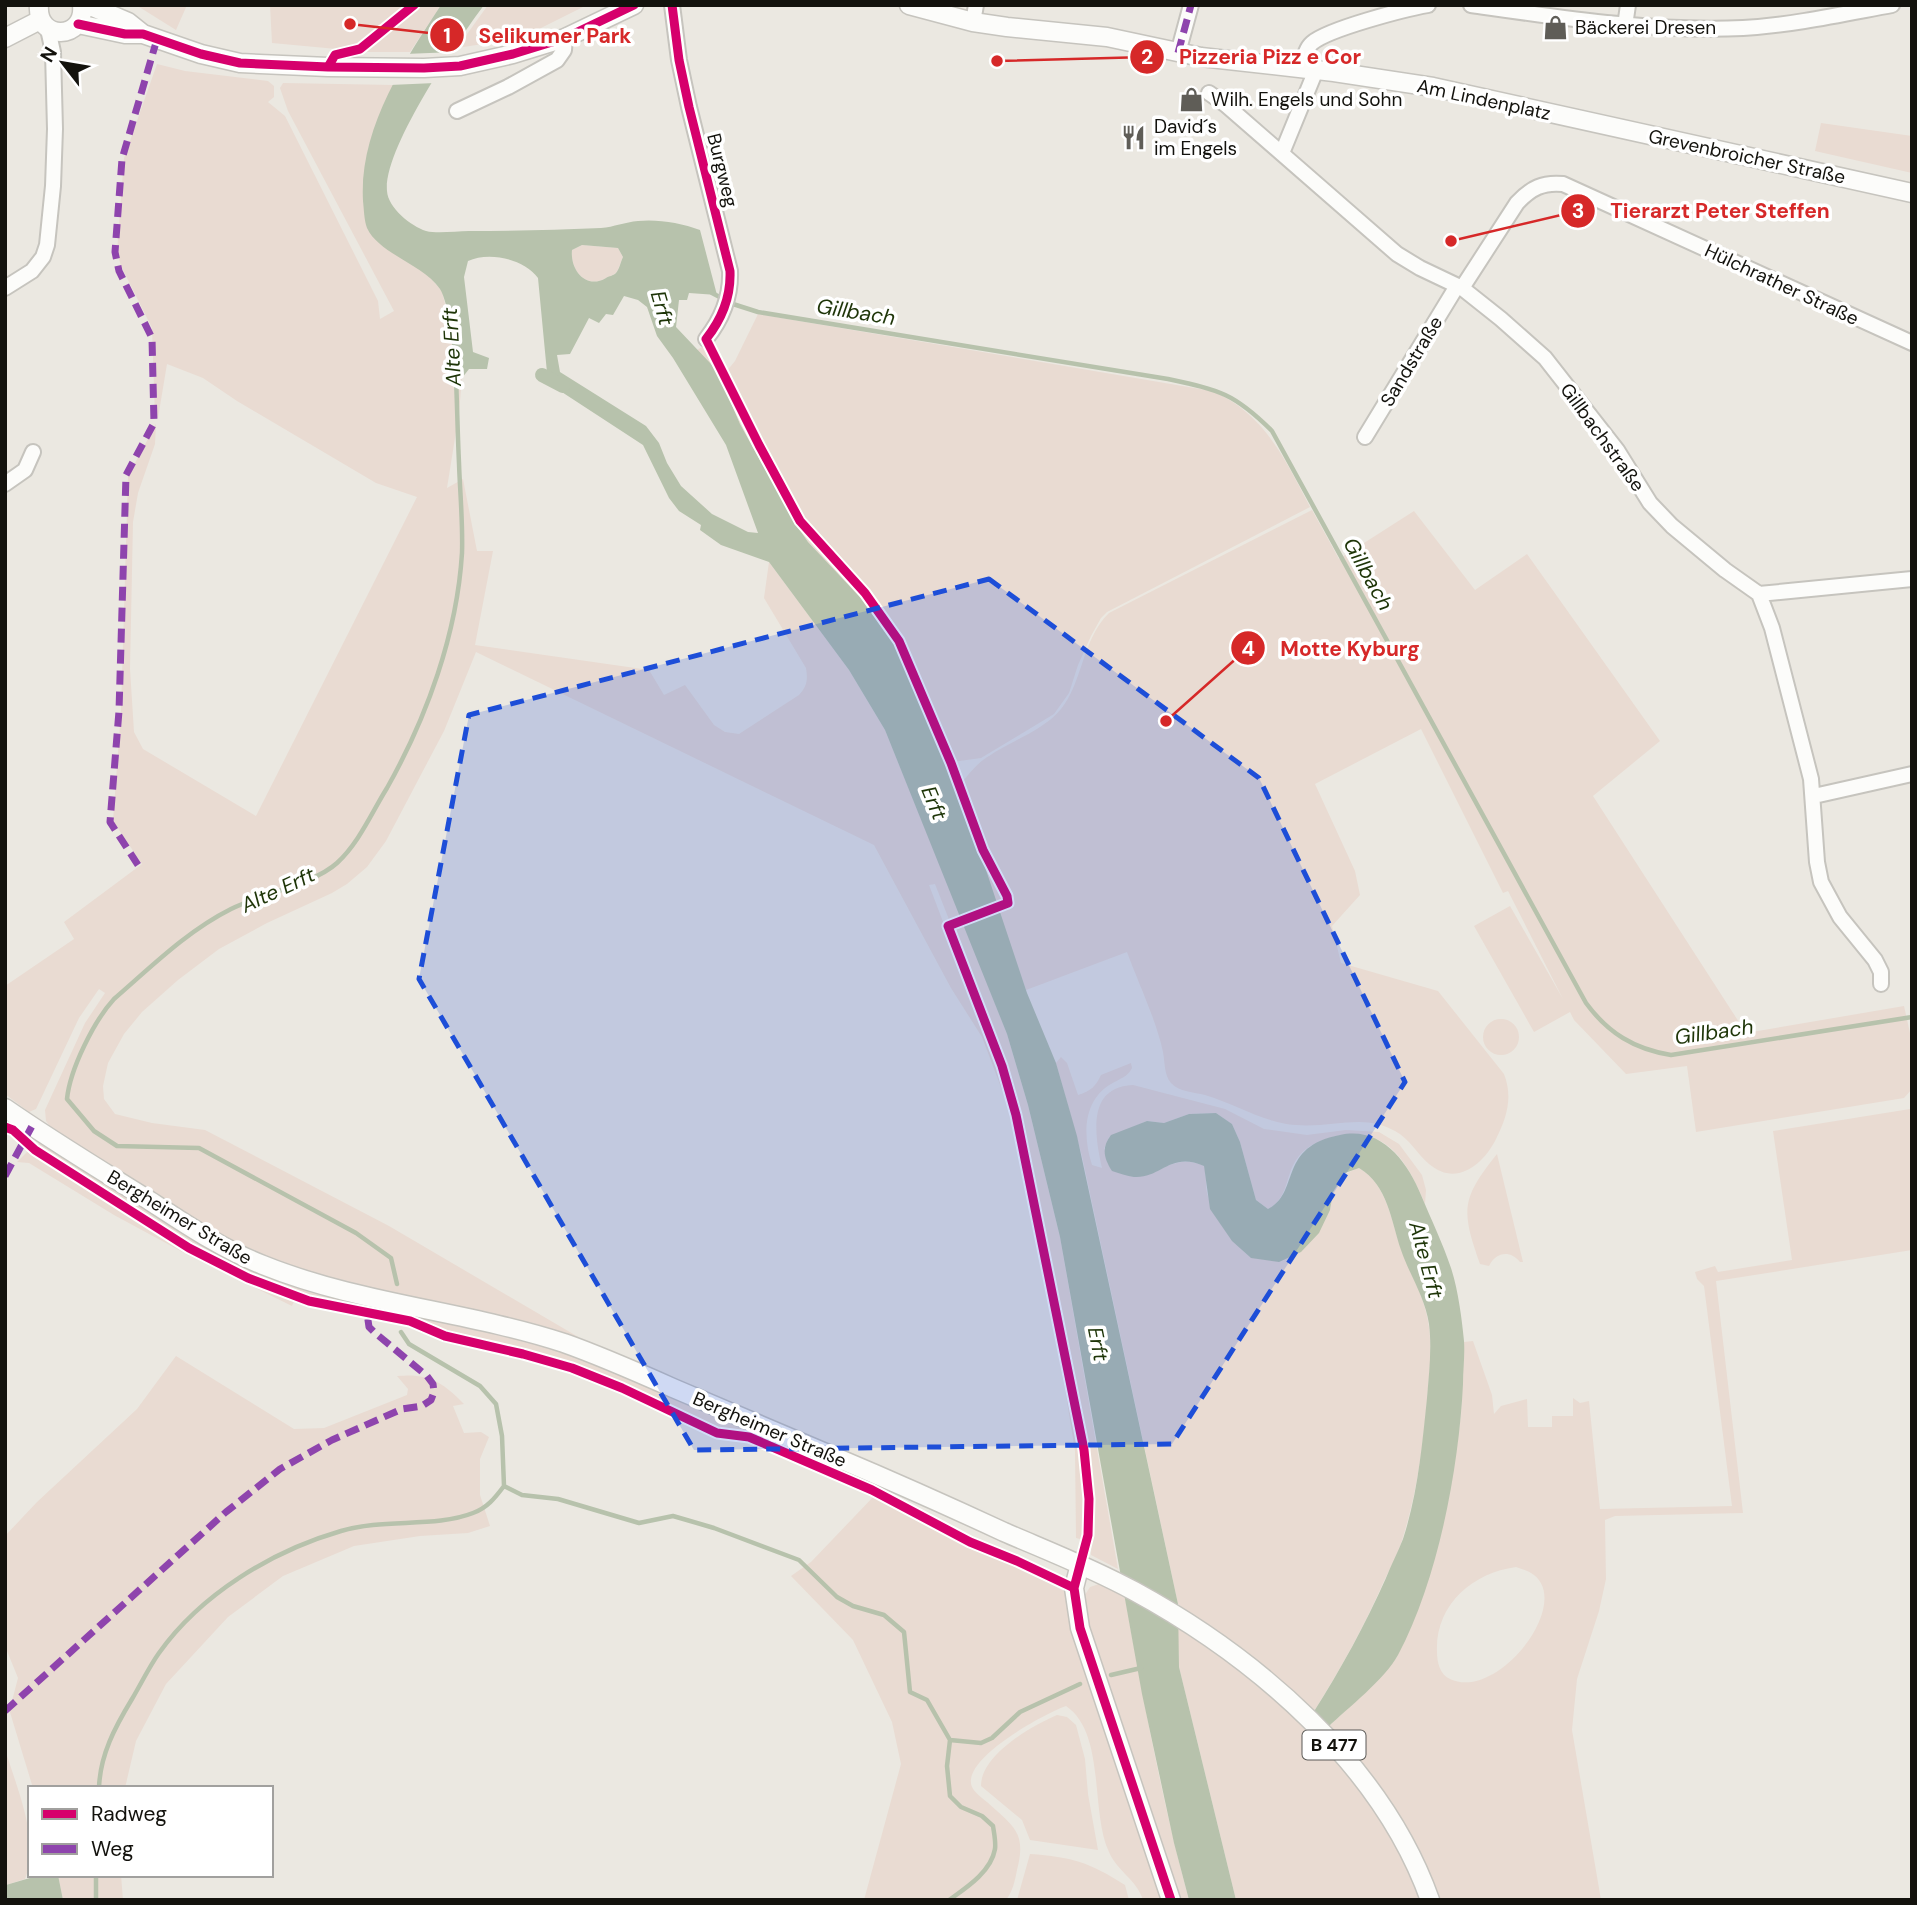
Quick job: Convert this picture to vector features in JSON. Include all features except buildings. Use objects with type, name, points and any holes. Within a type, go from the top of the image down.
[{"type":"main road","points":[[72,28],[81,18],[82,5]]},
{"type":"main road","points":[[88,5],[128,22],[143,34]]},
{"type":"main road","points":[[41,15],[57,32],[72,28],[143,34],[208,56],[240,63],[387,69],[460,65],[513,54],[565,38],[634,5]]},
{"type":"main road","name":"Am Lindenplatz","points":[[909,5],[975,13],[1007,27],[1107,37],[1178,53],[1433,87],[1582,120]]},
{"type":"main road","points":[[5,26],[41,15]]},
{"type":"main road","points":[[5,37],[41,15]]},
{"type":"main road","name":"Grevenbroicher Straße","points":[[1582,120],[1912,193]]},
{"type":"main road","name":"Bergheimer Straße","points":[[5,1108],[215,1242],[259,1264],[321,1284],[531,1334],[596,1355],[867,1470],[1108,1577],[1194,1627],[1270,1685],[1338,1749],[1391,1817],[1410,1852],[1430,1900]]},
{"type":"main road","points":[[1080,1564],[1074,1588],[1080,1628],[1171,1900]]},
{"type":"street","name":"Burgweg","points":[[672,5],[679,60],[730,271],[731,287],[724,308],[706,339]]},
{"type":"street","points":[[1178,53],[1191,5]]},
{"type":"street","points":[[1282,153],[1309,69],[1308,48],[1318,39],[1386,15],[1428,5]]},
{"type":"street","points":[[1471,5],[1625,26],[1746,28],[1883,6]]},
{"type":"street","points":[[1625,26],[1628,5]]},
{"type":"street","points":[[5,288],[32,271],[43,257],[47,245],[55,129],[52,52],[41,15]]},
{"type":"street","points":[[52,52],[72,28]]},
{"type":"street","points":[[457,111],[557,60],[564,50],[565,38]]},
{"type":"street","name":"Gillbachstraße","points":[[1209,93],[1226,104],[1397,254],[1460,287],[1483,303],[1545,358],[1617,450],[1650,503],[1672,526],[1759,594]]},
{"type":"street","name":"Hülchrather Straße","points":[[1536,186],[1550,182],[1563,184],[1912,343]]},
{"type":"street","name":"Sandstraße","points":[[1365,437],[1517,203],[1536,186]]},
{"type":"street","points":[[5,484],[26,470],[33,452]]},
{"type":"street","points":[[1881,984],[1881,972],[1875,960],[1840,917],[1824,891],[1817,862],[1814,796],[1772,628],[1759,594],[1912,579]]},
{"type":"street","points":[[1814,796],[1908,778]]},
{"type":"highlighted area","points":[[989,579],[1259,778],[1405,1082],[1172,1444],[694,1450],[419,979],[469,715]]},
{"type":"shaded area","points":[[136,5],[187,5],[176,30]]},
{"type":"shaded area","points":[[270,5],[441,5],[410,52],[369,52],[272,43]]},
{"type":"shaded area","points":[[488,5],[587,5],[521,38],[457,48]]},
{"type":"shaded area","points":[[157,64],[185,71],[268,81],[274,86],[274,97],[268,102],[285,116],[378,301],[380,319],[394,311],[288,111],[280,88],[283,83],[394,85],[380,114],[368,150],[394,253],[427,274],[442,291],[462,378],[447,488],[463,479],[477,551],[493,551],[475,645],[649,670],[664,695],[685,685],[714,725],[725,732],[739,734],[799,695],[806,683],[806,668],[764,598],[769,562],[849,670],[885,730],[961,917],[950,922],[935,884],[929,885],[999,1069],[1013,1119],[982,1037],[951,988],[874,845],[476,652],[444,731],[386,841],[367,867],[332,893],[219,949],[178,980],[142,1012],[124,1034],[108,1063],[103,1086],[104,1099],[115,1114],[152,1123],[205,1130],[389,1226],[580,1338],[287,1267],[243,1248],[186,1216],[52,1129],[46,1121],[45,1110],[85,1023],[105,993],[99,989],[79,1018],[36,1109],[29,1112],[5,1094],[5,986],[74,939],[64,922],[142,864],[113,821],[121,711],[128,476],[156,424],[155,444],[138,493],[133,522],[130,669],[134,732],[143,749],[256,816],[417,497],[376,483],[203,378],[167,364],[158,418],[155,418],[152,328],[121,266],[117,252],[124,158]]},
{"type":"shaded area","points":[[1821,123],[1912,136],[1912,173],[1815,151]]},
{"type":"shaded area","points":[[582,245],[618,248],[623,257],[616,273],[592,282],[581,276],[574,264],[572,250]]},
{"type":"shaded area","points":[[758,314],[1212,391],[1246,412],[1271,439],[1310,507],[1107,612],[1091,636],[1069,693],[1054,714],[981,758],[952,762],[906,651],[875,604],[808,529],[779,480],[726,372],[735,361]]},
{"type":"shaded area","points":[[705,345],[797,520],[865,596],[898,642],[938,734],[982,850],[1002,888],[1002,901],[997,905],[913,682],[892,638],[808,542],[795,523],[740,424],[720,377],[697,350]]},
{"type":"shaded area","points":[[1312,510],[1339,559],[1414,511],[1475,590],[1527,554],[1660,741],[1593,796],[1746,1033],[1904,1006],[1912,1042],[1912,1089],[1904,1098],[1696,1132],[1687,1066],[1626,1074],[1574,1020],[1570,1012],[1534,1032],[1474,926],[1510,906],[1563,999],[1508,891],[1503,893],[1421,729],[1315,784],[1355,871],[1360,895],[1332,926],[1341,963],[1438,991],[1504,1074],[1508,1099],[1500,1131],[1484,1157],[1468,1170],[1459,1173],[1439,1171],[1405,1138],[1382,1126],[1359,1122],[1284,1124],[1174,1086],[1167,1076],[1156,1028],[1127,952],[1026,990],[998,910],[1010,905],[1008,896],[974,826],[965,802],[962,782],[985,758],[1036,729],[1061,709],[1074,686],[1093,635],[1109,613]]},
{"type":"shaded area","points":[[964,924],[1007,1034],[1028,1105],[1060,1237],[1118,1569],[1091,1555],[1093,1499],[1087,1449],[1041,1210],[1020,1116],[1005,1065],[953,929]]},
{"type":"shaded area","points":[[1501,1019],[1514,1024],[1519,1037],[1514,1050],[1501,1055],[1488,1050],[1483,1037],[1488,1024]]},
{"type":"shaded area","points":[[1061,1057],[1067,1063],[1078,1095],[1092,1088],[1101,1075],[1131,1063],[1132,1068],[1128,1074],[1101,1091],[1090,1110],[1086,1132],[1092,1165],[1102,1168],[1096,1128],[1101,1104],[1107,1094],[1133,1085],[1225,1109],[1264,1129],[1307,1135],[1346,1130],[1379,1132],[1399,1144],[1422,1175],[1426,1190],[1425,1204],[1410,1172],[1390,1148],[1363,1135],[1326,1139],[1310,1146],[1299,1156],[1292,1167],[1283,1194],[1268,1209],[1256,1200],[1240,1142],[1232,1124],[1216,1113],[1189,1114],[1164,1123],[1147,1121],[1109,1137],[1104,1149],[1152,1173],[1184,1162],[1204,1166],[1207,1193],[1214,1212],[1230,1237],[1251,1258],[1330,1210],[1337,1183],[1346,1174],[1359,1168],[1369,1175],[1382,1194],[1420,1293],[1428,1321],[1430,1360],[1421,1452],[1408,1520],[1397,1554],[1368,1615],[1313,1713],[1178,1604],[1082,1156],[1056,1063]]},
{"type":"shaded area","points":[[1912,1110],[1912,1250],[1716,1281],[1743,1513],[1615,1516],[1605,1520],[1606,1579],[1599,1611],[1577,1679],[1572,1730],[1601,1900],[1439,1900],[1419,1852],[1393,1807],[1363,1766],[1328,1727],[1370,1688],[1397,1657],[1454,1466],[1461,1415],[1464,1342],[1473,1341],[1492,1395],[1494,1414],[1501,1406],[1527,1399],[1528,1427],[1552,1427],[1552,1416],[1573,1416],[1573,1398],[1580,1403],[1589,1401],[1600,1509],[1732,1506],[1704,1286],[1697,1279],[1695,1272],[1715,1266],[1718,1272],[1792,1260],[1773,1131]],"holes":[[[1516,1567],[1531,1573],[1542,1586],[1544,1604],[1538,1624],[1509,1663],[1489,1676],[1469,1682],[1450,1679],[1440,1668],[1437,1652],[1442,1620],[1450,1606],[1471,1584],[1500,1570]]]},
{"type":"shaded area","points":[[1013,1119],[1081,1452],[1086,1500],[1084,1540],[1076,1538],[1075,1451]]},
{"type":"shaded area","points":[[42,1142],[356,1305],[357,1310],[290,1292],[225,1265],[38,1149],[36,1145]]},
{"type":"shaded area","points":[[27,1152],[37,1154],[222,1269],[295,1299],[292,1306],[114,1215],[29,1163],[17,1162]]},
{"type":"shaded area","points":[[1497,1154],[1523,1262],[1503,1254],[1495,1258],[1489,1266],[1480,1264],[1470,1230],[1468,1206],[1476,1183]]},
{"type":"shaded area","points":[[377,1307],[530,1339],[561,1349],[865,1479],[867,1484],[748,1434],[724,1433],[556,1359],[449,1335],[411,1320],[375,1312]]},
{"type":"shaded area","points":[[176,1356],[294,1429],[324,1428],[407,1395],[408,1389],[397,1376],[426,1378],[442,1385],[464,1404],[453,1406],[464,1433],[481,1432],[489,1437],[480,1459],[480,1495],[490,1526],[468,1533],[420,1536],[354,1546],[283,1576],[228,1617],[166,1684],[136,1741],[125,1786],[32,1786],[9,1709],[14,1703],[12,1701],[18,1678],[5,1646],[5,1536],[37,1502],[137,1409]]},
{"type":"shaded area","points":[[875,1495],[1066,1592],[1083,1666],[1166,1900],[1143,1900],[1109,1852],[1103,1835],[1087,1735],[1079,1718],[1066,1706],[1006,1739],[979,1764],[972,1776],[973,1789],[1011,1824],[1019,1838],[1020,1857],[1012,1889],[1006,1900],[864,1900],[901,1764],[892,1722],[853,1640],[791,1576],[811,1562]]},
{"type":"shaded area","points":[[1099,1584],[1115,1590],[1125,1598],[1162,1788],[1189,1900],[1179,1900],[1095,1658],[1083,1598],[1090,1587]]},
{"type":"shaded area","points":[[1177,1624],[1275,1699],[1341,1764],[1387,1828],[1422,1900],[1236,1900],[1179,1667]]},
{"type":"shaded area","points":[[1057,1715],[1067,1717],[1076,1725],[1085,1759],[1098,1850],[1030,1840],[1022,1820],[981,1786],[983,1774],[998,1753],[1034,1726]]},
{"type":"shaded area","points":[[5,1749],[28,1827],[28,1868],[25,1879],[6,1885],[5,1900]]},
{"type":"shaded area","points":[[1030,1854],[1069,1859],[1101,1871],[1125,1885],[1129,1900],[1017,1900]]},
{"type":"shaded area","points":[[58,1877],[121,1877],[123,1900],[63,1900]]},
{"type":"water","name":"Erft","points":[[441,5],[484,5],[457,43],[409,123],[389,172],[387,191],[391,204],[401,216],[414,225],[436,232],[601,228],[646,221],[669,222],[700,230],[717,295],[689,293],[687,300],[679,300],[676,327],[720,377],[740,424],[795,523],[808,542],[873,611],[892,638],[913,682],[980,852],[1027,993],[1056,1063],[1077,1136],[1178,1604],[1179,1667],[1236,1900],[1189,1900],[1142,1694],[1060,1237],[1028,1105],[1007,1034],[885,730],[849,670],[769,562],[721,545],[700,530],[701,525],[679,511],[669,498],[643,445],[548,383],[538,278],[524,266],[496,257],[468,261],[464,277],[473,352],[489,358],[487,369],[469,369],[462,378],[440,289],[423,273],[381,245],[367,228],[364,214],[364,175],[376,123],[386,98]],"holes":[[[582,245],[618,248],[623,257],[616,273],[592,282],[581,276],[574,264],[572,250]],[[624,296],[638,300],[647,307],[657,336],[726,445],[758,533],[748,532],[712,514],[681,486],[659,443],[646,426],[560,372],[557,355],[570,354],[589,318],[599,323],[606,314],[613,315]]]},
{"type":"water","points":[[1216,1113],[1232,1124],[1240,1142],[1256,1200],[1268,1209],[1284,1192],[1298,1159],[1320,1141],[1355,1134],[1380,1141],[1391,1149],[1415,1182],[1448,1259],[1458,1295],[1464,1346],[1461,1417],[1451,1487],[1435,1558],[1412,1625],[1398,1655],[1375,1683],[1328,1727],[1313,1713],[1370,1613],[1408,1522],[1419,1469],[1425,1416],[1430,1361],[1429,1324],[1382,1194],[1369,1175],[1359,1168],[1345,1173],[1333,1192],[1330,1210],[1319,1233],[1301,1252],[1279,1262],[1251,1258],[1232,1241],[1210,1209],[1204,1166],[1192,1162],[1174,1163],[1152,1174],[1134,1177],[1112,1171],[1107,1162],[1105,1149],[1111,1135],[1147,1121],[1164,1123],[1189,1114]]},
{"type":"water","points":[[33,1877],[58,1877],[63,1900],[6,1900],[6,1885]]},
{"type":"pier","points":[[454,52],[435,83],[390,85],[405,54]]},
{"type":"waterway","name":"Gillbach","points":[[712,293],[733,304],[758,312],[1168,379],[1213,390],[1236,401],[1272,431],[1586,1003],[1603,1023],[1634,1044],[1671,1055],[1912,1017]]},
{"type":"waterway","name":"Alte Erft","points":[[397,1284],[391,1258],[356,1233],[199,1148],[117,1146],[94,1131],[67,1099],[84,1046],[114,999],[170,950],[215,918],[243,904],[315,877],[337,863],[359,837],[402,761],[438,674],[459,583],[462,530],[454,341]]},
{"type":"waterway","points":[[542,375],[563,386]]},
{"type":"waterway","name":"Alte Erft","points":[[401,1332],[409,1344],[480,1386],[496,1404],[502,1436],[504,1486]]},
{"type":"waterway","points":[[504,1486],[522,1495],[558,1499],[639,1523],[673,1516],[714,1528],[799,1560],[837,1597],[853,1606],[884,1615],[904,1632],[910,1692],[927,1700],[950,1740],[947,1766],[950,1796],[961,1807],[982,1816],[993,1826],[995,1849],[989,1865],[977,1879],[949,1900]]},
{"type":"waterway","points":[[99,1786],[102,1764],[110,1742],[152,1664],[176,1632],[217,1594],[264,1563],[315,1540],[357,1527],[458,1518],[482,1508],[504,1486]]},
{"type":"waterway","points":[[1111,1675],[1141,1668]]},
{"type":"waterway","points":[[950,1740],[981,1743],[992,1738],[1020,1712],[1080,1684]]},
{"type":"waterway","points":[[96,1877],[96,1900]]},
{"type":"marked path","points":[[1178,53],[1191,5]]},
{"type":"marked path","points":[[138,865],[110,822],[119,711],[126,475],[154,423],[152,338],[119,271],[115,252],[122,159],[157,39]]},
{"type":"marked path","points":[[5,1176],[32,1126]]},
{"type":"marked path","points":[[5,1711],[226,1512],[280,1469],[332,1440],[402,1409],[422,1406],[431,1400],[433,1384],[369,1327],[367,1313]]},
{"type":"cycle path","points":[[328,67],[335,55],[360,49],[414,5]]},
{"type":"cycle path","points":[[78,24],[125,34],[143,34],[201,54],[240,63],[424,68],[460,66],[513,54],[565,38],[634,5]]},
{"type":"cycle path","points":[[672,5],[679,60],[689,107],[730,271],[724,307],[706,339],[800,521],[865,593],[899,641],[951,763],[983,850],[1007,896],[1008,903],[948,926],[1002,1066],[1016,1115],[1084,1450],[1089,1499],[1088,1535],[1074,1588],[1080,1628],[1171,1900]]},
{"type":"cycle path","points":[[5,1127],[13,1130],[35,1150],[189,1248],[248,1278],[309,1301],[410,1321],[445,1336],[572,1368],[622,1388],[717,1433],[749,1437],[872,1490],[970,1542],[1074,1588]]},
{"type":"place","name":"Selikumer Park","points":[[350,24]]},
{"type":"place","name":"Bäckerei Dresen","points":[[1555,27]]},
{"type":"place","name":"Pizzeria Pizz e Cor","points":[[997,61]]},
{"type":"place","name":"Wilh. Engels und Sohn","points":[[1191,99]]},
{"type":"place","name":"David´s im Engels","points":[[1134,137]]},
{"type":"place","name":"Tierarzt Peter Steffen","points":[[1451,241]]},
{"type":"place","name":"Motte Kyburg","points":[[1166,721]]}]
